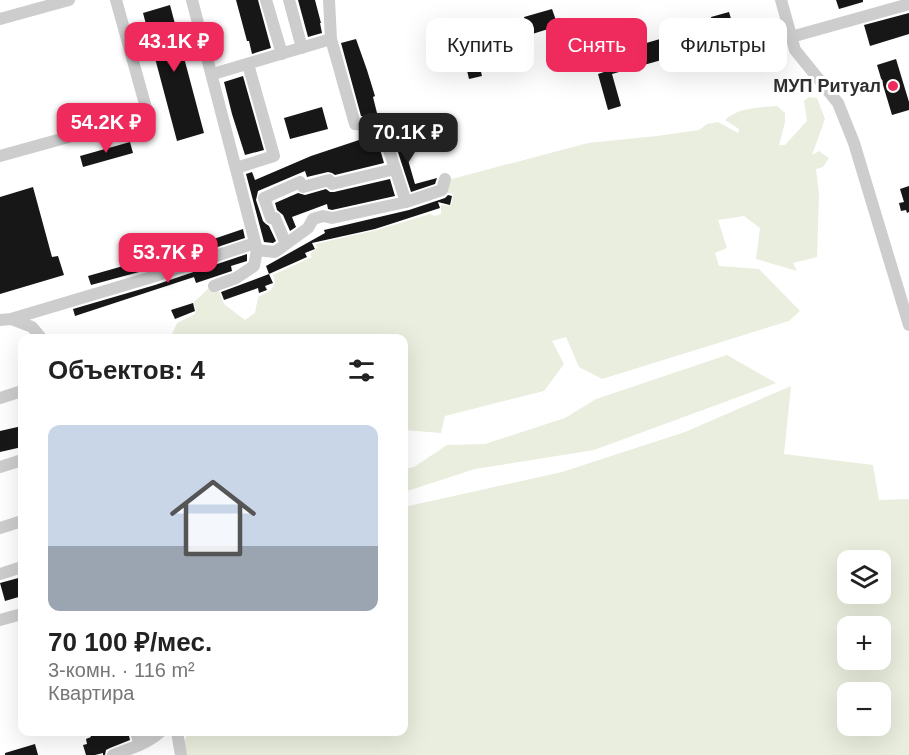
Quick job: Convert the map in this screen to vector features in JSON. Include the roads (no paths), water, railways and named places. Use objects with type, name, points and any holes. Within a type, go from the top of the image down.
[{"type":"street","points":[[0,19],[69,0]]},
{"type":"street","points":[[0,156],[147,115],[116,0]]},
{"type":"street","points":[[192,0],[256,246],[254,266],[236,278],[214,285]]},
{"type":"street","points":[[266,0],[282,54]]},
{"type":"street","points":[[289,0],[302,48]]},
{"type":"street","points":[[329,0],[331,39],[355,124],[381,126],[406,202]]},
{"type":"street","points":[[781,0],[795,50],[838,103],[854,143],[909,325]]},
{"type":"street","points":[[791,36],[909,4]]},
{"type":"street","points":[[213,74],[331,39]]},
{"type":"street","points":[[236,168],[274,156],[248,64]]},
{"type":"street","points":[[286,244],[275,218],[271,218],[264,198],[300,183],[303,187],[329,180],[332,184],[395,169]]},
{"type":"street","points":[[6,319],[256,246],[275,252],[308,228],[313,219],[323,216],[332,218],[406,202],[442,190],[445,179]]},
{"type":"street","points":[[6,319],[32,327],[38,334]]},
{"type":"street","points":[[0,398],[18,392]]},
{"type":"street","points":[[0,466],[18,461]]},
{"type":"street","points":[[0,528],[18,522]]},
{"type":"street","points":[[0,574],[18,568]]},
{"type":"street","points":[[0,620],[18,615]]},
{"type":"street","points":[[137,736],[140,745]]},
{"type":"street","points":[[113,755],[156,736]]},
{"type":"street","points":[[178,736],[181,755]]},
{"type":"place","name":"МУП Ритуал","points":[[893,86]]}]
